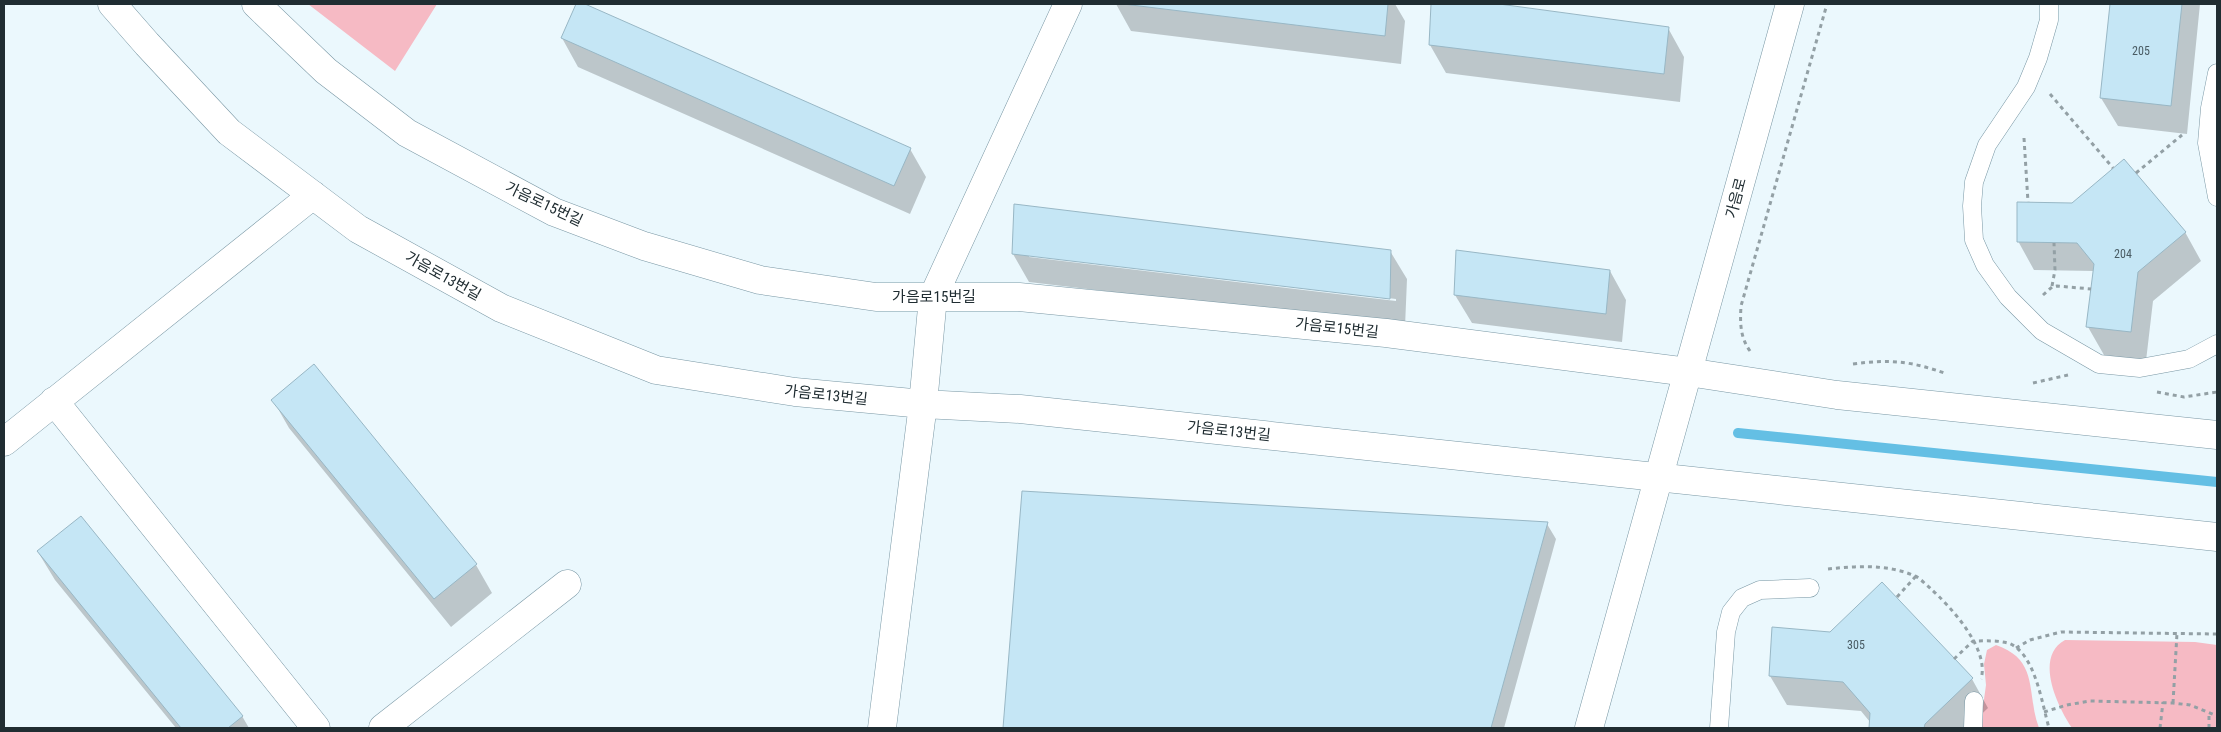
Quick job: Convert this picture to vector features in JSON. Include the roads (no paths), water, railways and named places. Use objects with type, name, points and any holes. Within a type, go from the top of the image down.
[{"type":"street","name":"가음로13번길","points":[[112,4],[229,132],[358,229],[501,308],[656,370],[795,392],[923,404],[1020,409],[1661,470],[2217,537]]},
{"type":"street","name":"가음로15번길","points":[[256,4],[326,71],[407,133],[554,212],[644,246],[760,280],[876,297],[1019,297],[1356,330],[1686,382],[1837,395],[2217,435]]},
{"type":"street","points":[[882,728],[923,404],[933,297],[1068,4]]},
{"type":"street","name":"가음로","points":[[1589,728],[1790,4]]},
{"type":"street","points":[[4,442],[313,195]]},
{"type":"street","points":[[54,401],[316,728]]},
{"type":"street","points":[[383,728],[567,584]]},
{"type":"lane","points":[[2049,4],[2049,20],[2032,72],[2021,94],[1987,145],[1974,182],[1972,206],[1974,240],[1985,266],[2008,297],[2042,331],[2099,364],[2140,368],[2189,359],[2217,344]]},
{"type":"lane","points":[[2217,73],[2209,112],[2207,143],[2217,197]]},
{"type":"lane","points":[[1719,728],[1726,632],[1731,612],[1742,598],[1760,590],[1804,588]]},
{"type":"lane","points":[[1973,728],[1974,701]]},
{"type":"waterway","points":[[1738,433],[2217,482]]}]
